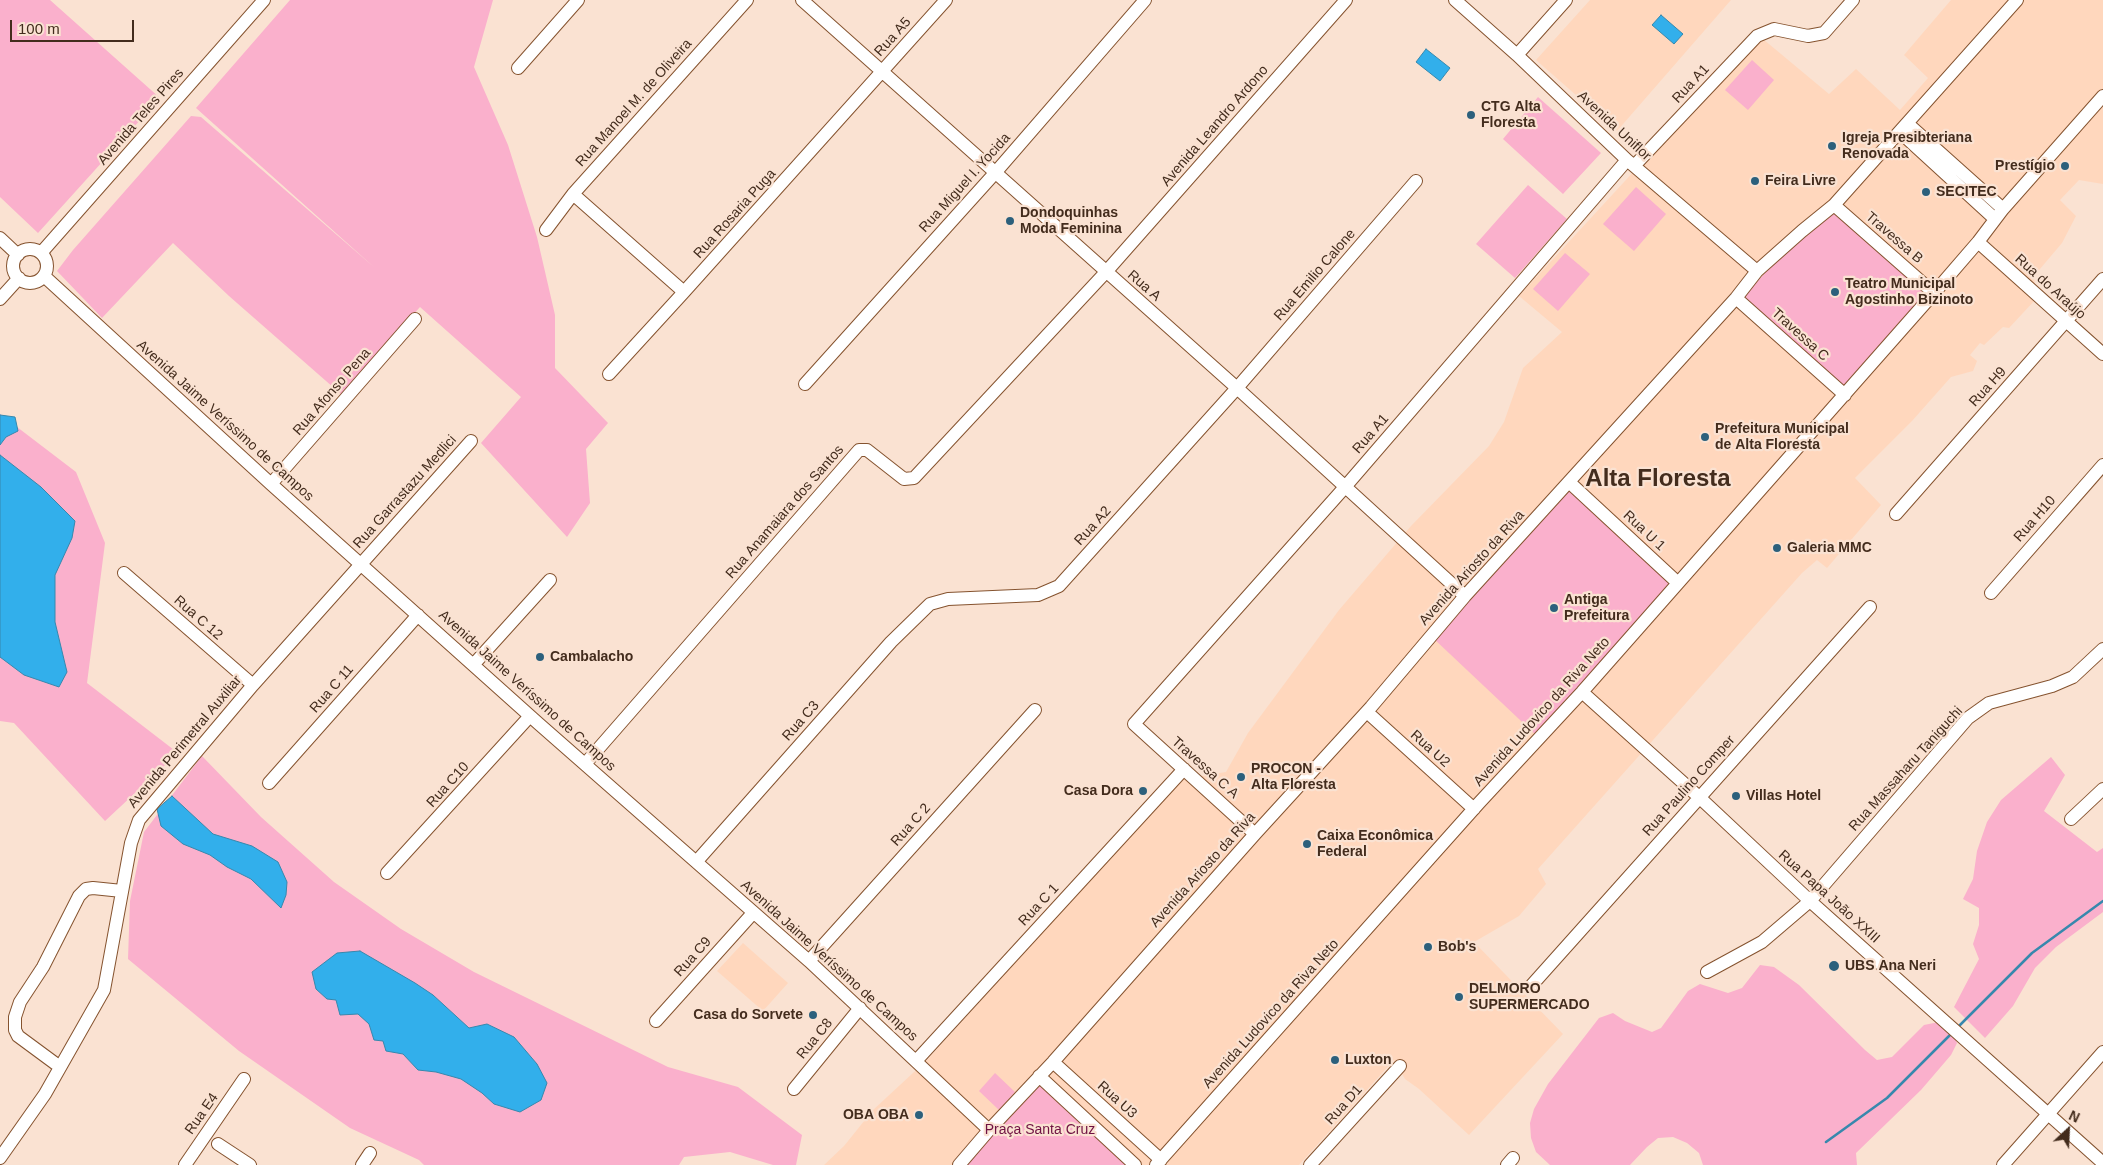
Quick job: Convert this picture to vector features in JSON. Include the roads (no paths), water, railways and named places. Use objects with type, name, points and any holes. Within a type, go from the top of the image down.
[{"type":"street","name":"Avenida Teles Pires","points":[[41,253],[264,0]]},
{"type":"street","points":[[518,68],[578,0]]},
{"type":"street","name":"Rua Manoel M. de Oliveira","points":[[546,230],[572,194],[747,0]]},
{"type":"street","name":"Rua A","points":[[802,0],[1237,388],[1465,596]]},
{"type":"street","name":"Rua A5","points":[[882,72],[946,0]]},
{"type":"street","name":"Rua Miguel I. Yocida","points":[[805,384],[995,173],[1145,0]]},
{"type":"street","name":"Avenida Leandro Ardono","points":[[1106,272],[1346,0]]},
{"type":"street","name":"Avenida Uniflor","points":[[1454,0],[1517,55],[1631,163],[1757,271]]},
{"type":"street","points":[[1517,55],[1566,0]]},
{"type":"street","name":"Rua A1","points":[[1134,724],[1631,163],[1757,36],[1774,29],[1808,36],[1824,33],[1853,0]]},
{"type":"street","name":"Avenida Ariosto da Riva","points":[[959,1165],[1369,709],[1465,596],[1736,298],[1757,271],[1834,205],[2017,0]]},
{"type":"street","name":"Rua Rosaria Puga","points":[[609,374],[882,72]]},
{"type":"street","name":"Avenida Ludovico da Riva Neto","points":[[1158,1163],[1477,806],[1582,692],[1845,395],[1978,242],[2003,209],[2103,96]]},
{"type":"street","points":[[1904,128],[1946,167],[1995,220]]},
{"type":"street","points":[[1946,167],[2003,209]]},
{"type":"street","name":"Rua Emilio Calone","points":[[1237,388],[1416,181]]},
{"type":"street","points":[[572,194],[684,292]]},
{"type":"street","name":"Travessa B","points":[[1834,205],[1934,293]]},
{"type":"street","points":[[0,238],[18,255]]},
{"type":"street","name":"Rua do Araújo","points":[[1978,242],[2103,354]]},
{"type":"street","points":[[32,250],[41,253],[47,262],[44,276],[35,283],[24,282],[19,278],[14,269],[18,255],[32,250]]},
{"type":"street","name":"Rua Anamaiara dos Santos","points":[[585,764],[859,450],[867,450],[904,479],[914,478],[1106,272]]},
{"type":"street","name":"Avenida Jaime Veríssimo de Campos","points":[[44,276],[271,484],[530,716],[810,961],[989,1130]]},
{"type":"street","points":[[0,299],[19,278]]},
{"type":"street","name":"Rua H9","points":[[1896,514],[2103,279]]},
{"type":"street","name":"Travessa C","points":[[1736,298],[1845,395]]},
{"type":"street","name":"Rua Afonso Pena","points":[[271,484],[416,319]]},
{"type":"street","name":"Rua A2","points":[[930,604],[948,599],[1038,595],[1059,586],[1237,388]]},
{"type":"street","name":"Rua Garrastazu Medlici","points":[[362,564],[471,441]]},
{"type":"street","name":"Rua H10","points":[[1990,593],[2103,465]]},
{"type":"street","name":"Rua U 1","points":[[1569,482],[1678,583]]},
{"type":"street","name":"Avenida Perimetral Auxiliar","points":[[0,1158],[45,1094],[104,990],[130,843],[139,820],[253,685],[362,564]]},
{"type":"street","name":"Rua C 12","points":[[124,573],[253,685]]},
{"type":"street","points":[[474,664],[550,580]]},
{"type":"street","name":"Rua C3","points":[[697,861],[891,642],[930,604]]},
{"type":"street","name":"Rua Paulino Comper","points":[[1531,986],[1870,607]]},
{"type":"street","name":"Rua C 11","points":[[269,782],[418,614]]},
{"type":"street","name":"Rua Massaharu Taniguchi","points":[[1707,972],[1762,942],[1810,901],[1968,718],[1989,703],[2052,686],[2073,677],[2103,649]]},
{"type":"street","name":"Rua Papa João XXIII","points":[[1582,692],[1699,797],[1810,901],[2103,1163]]},
{"type":"street","name":"Rua U2","points":[[1369,709],[1477,806]]},
{"type":"street","name":"Rua C 2","points":[[810,961],[1035,710]]},
{"type":"street","name":"Rua C10","points":[[388,873],[530,716]]},
{"type":"street","name":"Travessa C A","points":[[1134,724],[1256,834]]},
{"type":"street","name":"Rua C 1","points":[[916,1061],[1184,769]]},
{"type":"street","points":[[2071,819],[2103,789]]},
{"type":"street","points":[[60,1067],[18,1036],[15,1030],[15,1017],[20,1002],[43,967],[79,896],[86,889],[94,888],[122,891]]},
{"type":"street","name":"Rua C9","points":[[656,1021],[753,913]]},
{"type":"street","name":"Rua C8","points":[[794,1089],[860,1008]]},
{"type":"street","points":[[2004,1165],[2103,1052]]},
{"type":"street","name":"Rua U3","points":[[1053,1062],[1158,1163]]},
{"type":"street","name":"Rua D1","points":[[1310,1165],[1400,1066]]},
{"type":"street","points":[[1040,1076],[1135,1165]]},
{"type":"street","name":"Rua E4","points":[[185,1165],[244,1079]]},
{"type":"street","points":[[218,1144],[250,1165]]},
{"type":"street","points":[[362,1165],[370,1153]]},
{"type":"water","points":[[1661,15],[1683,34],[1674,44],[1652,25]]},
{"type":"water","points":[[1426,49],[1450,68],[1440,81],[1416,62]]},
{"type":"water","points":[[0,415],[15,417],[18,431],[6,437],[0,445]]},
{"type":"water","points":[[0,455],[41,487],[75,521],[72,538],[55,575],[55,622],[67,672],[59,687],[24,675],[0,657]]},
{"type":"water","points":[[172,796],[213,834],[252,846],[278,862],[287,882],[286,895],[281,908],[251,879],[227,867],[210,855],[183,844],[161,826],[157,809]]},
{"type":"water","points":[[360,951],[433,995],[469,1028],[487,1024],[514,1037],[537,1064],[547,1083],[541,1100],[520,1112],[494,1104],[482,1093],[461,1079],[436,1072],[418,1070],[403,1054],[386,1051],[383,1041],[374,1040],[369,1024],[358,1014],[340,1015],[336,1000],[327,999],[316,989],[312,972],[337,953]]},
{"type":"waterway","points":[[1958,1027],[2032,953],[2103,901]]},
{"type":"waterway","points":[[1826,1142],[1887,1098],[1953,1032]]},
{"type":"place","name":"CTG Alta Floresta","points":[[1471,115]]},
{"type":"place","name":"Igreja Presibteriana Renovada","points":[[1832,146]]},
{"type":"place","name":"Prestígio","points":[[2065,166]]},
{"type":"place","name":"Feira Livre","points":[[1755,181]]},
{"type":"place","name":"SECITEC","points":[[1926,192]]},
{"type":"place","name":"Dondoquinhas Moda Feminina","points":[[1010,221]]},
{"type":"place","name":"Teatro Municipal Agostinho Bizinoto","points":[[1835,292]]},
{"type":"place","name":"Prefeitura Municipal de Alta Floresta","points":[[1705,437]]},
{"type":"place","name":"Galeria MMC","points":[[1777,548]]},
{"type":"place","name":"Antiga Prefeitura","points":[[1554,608]]},
{"type":"place","name":"Cambalacho","points":[[540,657]]},
{"type":"place","name":"PROCON - Alta Floresta","points":[[1241,777]]},
{"type":"place","name":"Casa Dora","points":[[1143,791]]},
{"type":"place","name":"Villas Hotel","points":[[1736,796]]},
{"type":"place","name":"Caixa Econômica Federal","points":[[1307,844]]},
{"type":"place","name":"Bob's","points":[[1428,947]]},
{"type":"place","name":"UBS Ana Neri","points":[[1834,966]]},
{"type":"place","name":"DELMORO SUPERMERCADO","points":[[1459,997]]},
{"type":"place","name":"Casa do Sorvete","points":[[813,1015]]},
{"type":"place","name":"Luxton","points":[[1335,1060]]},
{"type":"place","name":"OBA OBA","points":[[919,1115]]},
{"type":"district","name":"Alta Floresta","points":[[1658,479]]},
{"type":"park label","name":"Praça Santa Cruz","points":[[1040,1130]]}]
